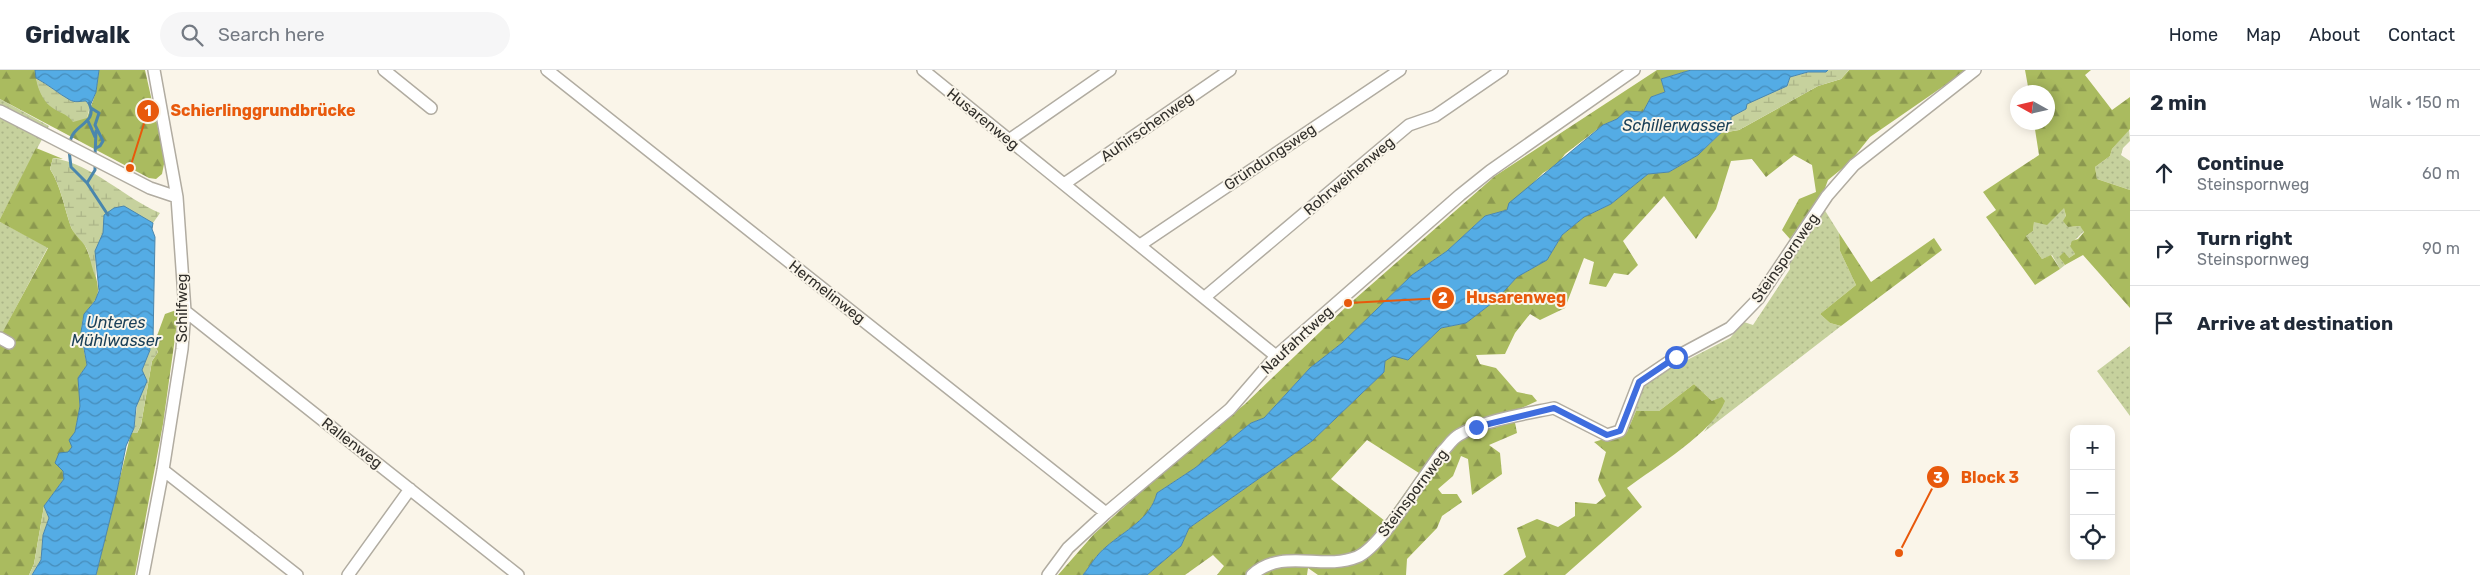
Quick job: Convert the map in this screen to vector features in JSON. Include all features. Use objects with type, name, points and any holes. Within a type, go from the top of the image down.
[{"type":"street","name":"Schilfweg","points":[[143,575],[163,470],[182,349],[185,311],[178,197],[154,70]]},
{"type":"street","points":[[384,70],[431,108]]},
{"type":"street","name":"Hermelinweg","points":[[547,70],[1106,513]]},
{"type":"street","name":"Husarenweg","points":[[923,70],[1276,356]]},
{"type":"street","points":[[1009,140],[1110,70]]},
{"type":"street","name":"Auhirschenweg","points":[[1064,184],[1230,70]]},
{"type":"street","name":"Gründungsweg","points":[[1140,245],[1400,70]]},
{"type":"street","name":"Rohrweihenweg","points":[[1205,297],[1409,125],[1436,116],[1502,70]]},
{"type":"street","name":"Naufahrtweg","points":[[1048,575],[1068,548],[1106,513],[1230,409],[1276,356],[1490,171],[1634,70]]},
{"type":"street","name":"Steinspornweg","points":[[1252,575],[1274,561],[1336,561],[1358,556],[1378,540],[1430,466],[1457,435],[1476,427],[1554,408],[1607,435],[1620,431],[1639,382],[1676,357],[1730,328],[1758,299],[1827,196],[1854,164],[1975,70]]},
{"type":"street","points":[[0,111],[150,188],[178,197]]},
{"type":"street","name":"Rallenweg","points":[[185,311],[518,575]]},
{"type":"street","points":[[163,470],[297,575]]},
{"type":"street","points":[[348,575],[410,489]]},
{"type":"green space","points":[[0,70],[35,70],[40,91],[50,105],[66,114],[87,118],[96,92],[99,70],[145,70],[165,159],[162,174],[156,179],[149,178],[0,99]]},
{"type":"green space","points":[[1657,70],[1691,70],[1661,79],[1665,92],[1651,97],[1643,112],[1626,111],[1617,119],[1603,125],[1565,154],[1558,164],[1543,173],[1507,210],[1485,216],[1447,251],[1412,275],[1342,343],[1310,368],[1264,418],[1251,423],[1195,468],[1157,493],[1154,502],[1143,517],[1103,550],[1083,575],[1058,575],[1094,534],[1172,464],[1245,404],[1347,306],[1495,176]]},
{"type":"green space","points":[[1828,70],[1849,70],[1841,79],[1818,86],[1739,130],[1721,133],[1731,123],[1731,117],[1746,109],[1746,104],[1787,86],[1790,77],[1809,72],[1826,72]]},
{"type":"green space","points":[[1849,70],[1967,70],[1870,137],[1849,163],[1828,180],[1824,191],[1790,239],[1782,230],[1799,199],[1816,192],[1812,165],[1794,155],[1766,177],[1752,159],[1731,161],[1716,209],[1696,239],[1664,196],[1623,241],[1638,265],[1628,275],[1614,273],[1606,287],[1589,284],[1594,262],[1584,258],[1565,308],[1540,320],[1530,314],[1515,333],[1505,354],[1476,355],[1480,364],[1496,368],[1517,392],[1532,395],[1537,401],[1513,412],[1517,433],[1489,445],[1500,453],[1502,474],[1472,495],[1468,459],[1461,456],[1453,476],[1438,489],[1442,494],[1457,494],[1462,502],[1442,516],[1437,528],[1407,559],[1406,575],[1318,575],[1308,568],[1307,575],[1217,575],[1224,566],[1213,555],[1185,575],[1147,575],[1181,546],[1189,528],[1312,441],[1384,372],[1385,361],[1393,355],[1408,360],[1441,328],[1466,323],[1496,300],[1517,277],[1547,260],[1562,235],[1584,217],[1611,204],[1648,174],[1669,172],[1698,155],[1721,133],[1739,130],[1818,86],[1841,79]],"holes":[[[1367,440],[1419,473],[1385,521],[1331,479]]]},
{"type":"green space","points":[[2025,70],[2091,70],[2085,75],[2112,110],[2130,97],[2130,129],[2112,149],[2110,156],[2095,167],[2097,179],[2130,190],[2130,308],[2083,255],[2065,265],[2059,257],[2064,252],[2069,258],[2075,254],[2070,246],[2072,241],[2078,239],[2084,232],[2080,226],[2068,227],[2063,221],[2066,216],[2064,208],[2047,225],[2034,222],[2033,231],[2026,236],[2042,259],[2051,255],[2060,269],[2035,285],[1986,217],[1996,210],[1983,192],[2039,155],[2035,130],[2055,130],[2055,85],[2028,85]]},
{"type":"green space","points":[[36,78],[72,101],[86,101],[90,106],[87,118],[73,122],[50,106],[41,94]]},
{"type":"green space","points":[[0,99],[49,126],[0,219]]},
{"type":"green space","points":[[2129,129],[2130,141],[2123,148],[2121,155],[2130,161],[2130,190],[2097,179],[2095,167],[2110,156],[2112,149]]},
{"type":"green space","points":[[36,148],[63,159],[53,158],[50,169],[60,190],[71,227],[81,238],[89,255],[98,284],[98,293],[82,322],[82,340],[87,365],[78,378],[80,406],[75,432],[70,440],[73,447],[64,462],[64,479],[44,506],[34,564],[29,575],[0,575],[0,337],[48,248],[0,222],[0,219]]},
{"type":"green space","points":[[53,158],[68,161],[82,167],[160,213],[153,223],[137,214],[115,226],[102,237],[96,252],[96,278],[87,248],[71,227],[60,190],[50,169]]},
{"type":"green space","points":[[2064,207],[2068,227],[2080,226],[2084,231],[2070,245],[2075,254],[2069,258],[2059,257],[2065,265],[2060,269],[2052,255],[2042,259],[2026,236],[2033,231],[2034,222]]},
{"type":"green space","points":[[1824,209],[1839,233],[1840,251],[1856,285],[1820,314],[1830,323],[1841,326],[1704,432],[1718,411],[1712,401],[1694,384],[1659,411],[1636,411],[1627,432],[1638,398],[1650,379],[1730,338],[1744,322],[1753,325],[1790,269],[1790,259]]},
{"type":"green space","points":[[0,222],[48,247],[3,332],[0,351]]},
{"type":"green space","points":[[1839,233],[1871,282],[1934,238],[1942,250],[1841,326],[1830,323],[1820,314],[1856,285],[1840,251]]},
{"type":"green space","points":[[179,309],[163,424],[135,575],[96,575],[131,433],[137,433],[141,425],[152,361],[158,352],[154,344],[165,314]]},
{"type":"green space","points":[[153,341],[158,352],[152,361],[141,425],[137,433],[131,433],[134,428],[142,370],[150,350],[149,342]]},
{"type":"green space","points":[[2130,346],[2130,416],[2097,371]]},
{"type":"green space","points":[[1694,384],[1712,401],[1722,397],[1725,401],[1719,413],[1697,437],[1627,488],[1642,507],[1565,575],[1503,575],[1526,557],[1517,528],[1537,519],[1558,527],[1575,516],[1575,502],[1596,504],[1606,496],[1598,480],[1606,452],[1594,442],[1627,432],[1636,411],[1659,411]]},
{"type":"green space","points":[[44,506],[49,518],[43,535],[41,560],[32,575],[29,575],[34,564]]},
{"type":"water","points":[[35,70],[99,70],[96,92],[90,106],[86,101],[70,100],[45,84],[36,78]]},
{"type":"water","name":"Schillerwasser","points":[[1691,70],[1828,70],[1826,72],[1808,72],[1790,77],[1787,86],[1747,104],[1746,109],[1731,117],[1731,123],[1698,155],[1669,172],[1648,174],[1611,204],[1584,217],[1562,235],[1547,260],[1517,277],[1496,300],[1466,323],[1441,328],[1408,360],[1393,356],[1385,361],[1384,372],[1312,441],[1189,528],[1181,546],[1147,575],[1083,575],[1103,550],[1143,517],[1154,502],[1157,493],[1195,468],[1251,423],[1264,418],[1310,368],[1342,343],[1412,275],[1447,251],[1485,216],[1507,210],[1509,203],[1603,125],[1617,119],[1626,111],[1643,112],[1651,97],[1665,92],[1661,79]]},
{"type":"water","name":"Unteres Mühlwasser","points":[[124,206],[153,223],[152,229],[155,237],[153,341],[149,342],[150,350],[142,370],[147,381],[136,407],[134,428],[126,446],[96,575],[32,575],[41,560],[43,535],[49,518],[44,506],[64,479],[63,471],[55,463],[59,453],[68,452],[72,447],[69,440],[75,432],[80,406],[78,378],[87,365],[81,332],[84,314],[95,301],[99,291],[95,251],[103,233],[104,215],[114,208]]},
{"type":"waterway","points":[[70,144],[75,132],[90,116],[89,103]]},
{"type":"waterway","points":[[91,108],[99,113],[95,125],[103,141],[96,148]]},
{"type":"waterway","points":[[88,121],[95,137]]},
{"type":"waterway","points":[[95,156],[96,131]]},
{"type":"waterway","name":"Unteres Mühlwasser","points":[[69,150],[71,167],[87,183],[108,215]]},
{"type":"waterway","name":"Unteres Mühlwasser","points":[[87,183],[95,170],[95,163]]},
{"type":"place","name":"Schierlinggrundbrücke","points":[[130,168]]},
{"type":"place","name":"Husarenweg","points":[[1348,303]]},
{"type":"place","name":"Block 3","points":[[1899,553]]},
{"type":"route","points":[[1476,427],[1554,408],[1607,435],[1620,431],[1639,382],[1676,357]]}]
